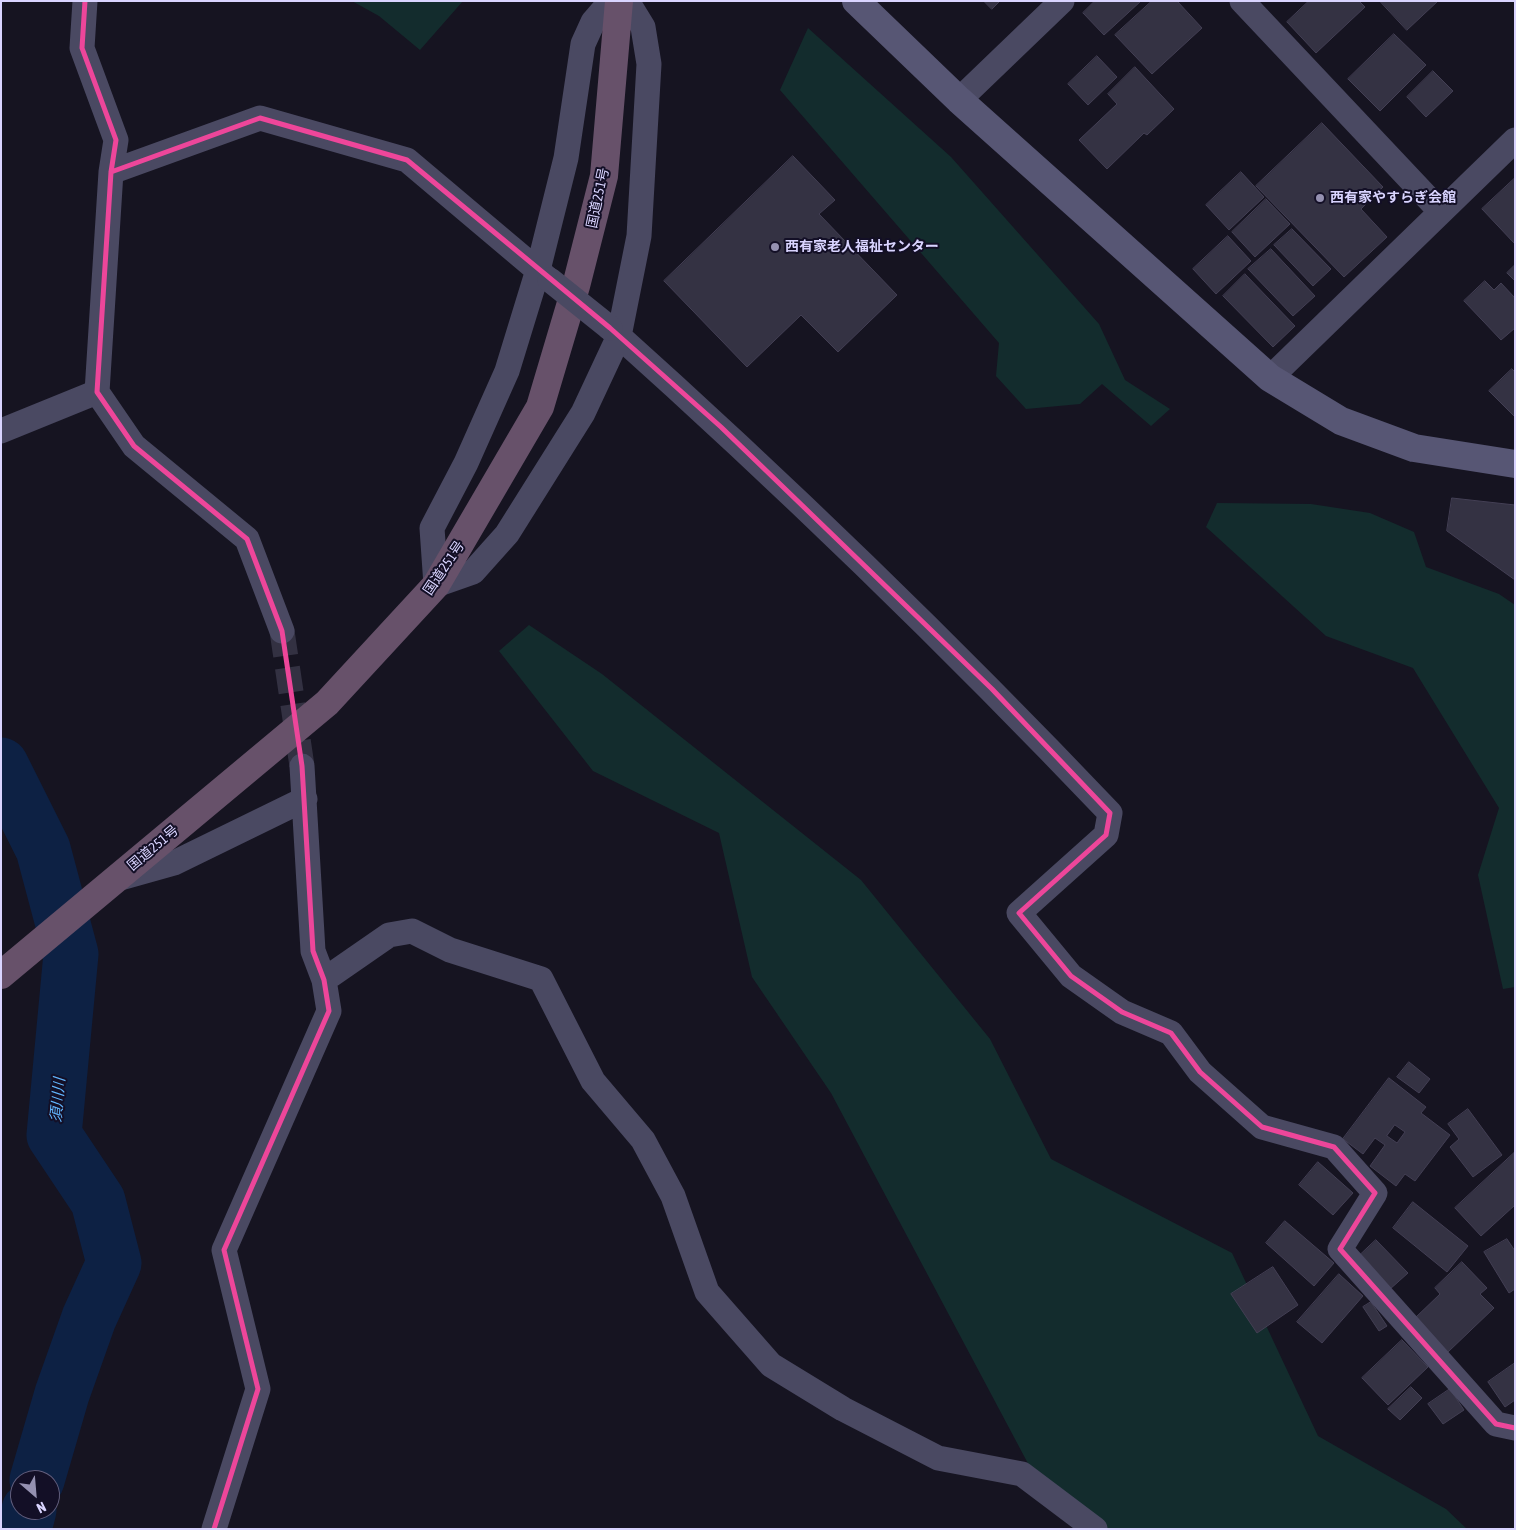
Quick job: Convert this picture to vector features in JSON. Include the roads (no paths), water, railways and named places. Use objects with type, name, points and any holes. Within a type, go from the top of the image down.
[{"type":"highway","name":"国道251号","points":[[1,975],[327,703],[436,585],[540,407],[576,286],[604,176],[619,1]]},
{"type":"street","points":[[85,1],[82,48],[116,140],[112,172],[98,392],[134,446],[247,539],[282,631]]},
{"type":"street","points":[[611,1],[593,22],[582,44],[566,158],[544,275],[507,371],[466,463],[432,528],[436,585],[473,572],[507,534],[584,413],[614,332],[639,236],[649,64],[643,27],[627,1]]},
{"type":"street","points":[[856,1],[959,100],[1270,378],[1341,421],[1414,448],[1515,464]]},
{"type":"street","points":[[959,100],[1062,1]]},
{"type":"street","points":[[1242,1],[1441,212]]},
{"type":"street","points":[[112,172],[260,118],[407,160],[614,332],[721,427],[992,689],[1110,813],[1106,836],[1019,914],[1071,976],[1122,1012],[1171,1033],[1200,1072],[1262,1127],[1334,1147],[1375,1193],[1340,1249],[1496,1424],[1515,1428]]},
{"type":"street","points":[[1270,378],[1515,140]]},
{"type":"street","points":[[1,431],[98,392]]},
{"type":"street","points":[[214,1529],[258,1389],[224,1250],[330,1011],[324,980],[313,951],[302,766]]},
{"type":"street","points":[[117,879],[174,863],[305,798]]},
{"type":"street","points":[[324,980],[389,935],[412,931],[450,950],[541,979],[593,1081],[642,1140],[673,1196],[707,1292],[771,1365],[843,1409],[938,1458],[1022,1474],[1095,1529]]},
{"type":"waterway","name":"須川川","points":[[1,765],[43,849],[71,954],[54,1135],[98,1201],[114,1263],[89,1318],[62,1394],[40,1470]]},
{"type":"waterway","name":"須川川","points":[[24,1529],[26,1520]]},
{"type":"tunnel","points":[[282,631],[302,766]]},
{"type":"place","name":"西有家やすらぎ会館","points":[[1320,198]]},
{"type":"place","name":"西有家老人福祉センター","points":[[775,247]]}]
